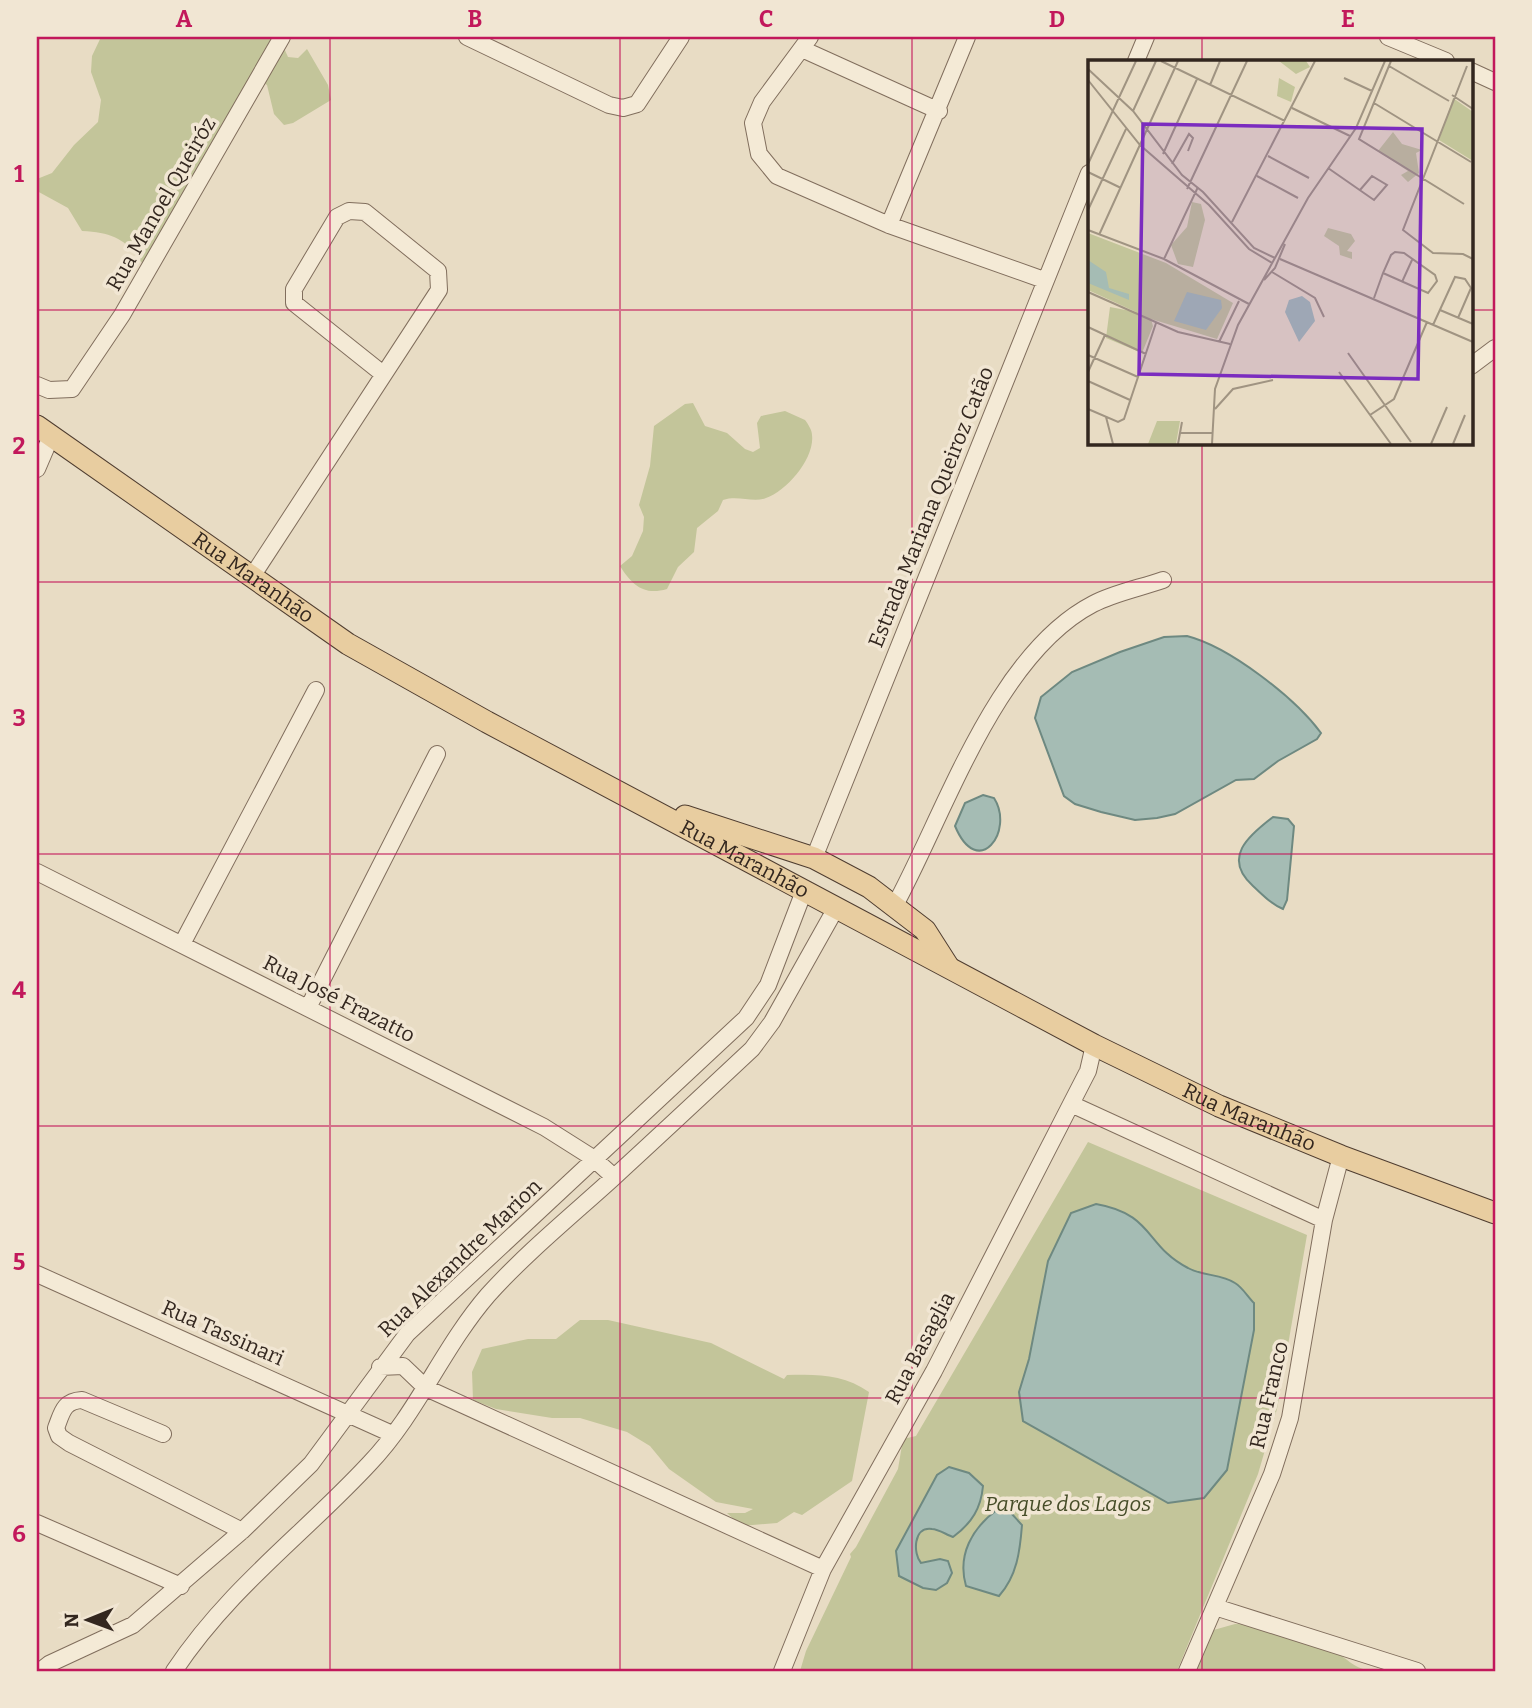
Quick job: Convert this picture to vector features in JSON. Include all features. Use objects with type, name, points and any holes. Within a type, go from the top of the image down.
[{"type":"main road","name":"Rua Maranhão","points":[[44,430],[348,644],[639,803],[1094,1045],[1219,1106],[1340,1156],[1495,1213]]},
{"type":"main road","points":[[639,803],[814,858],[846,875],[925,930],[949,968]]},
{"type":"main road","points":[[804,891],[814,858]]},
{"type":"main road","points":[[836,908],[846,875]]},
{"type":"street","name":"Rua Manoel Queiróz","points":[[37,385],[50,390],[72,389],[122,315],[282,37]]},
{"type":"street","points":[[467,37],[609,105],[623,108],[637,104],[681,37]]},
{"type":"street","points":[[890,225],[939,111],[967,37]]},
{"type":"street","points":[[1136,60],[1146,37]]},
{"type":"street","points":[[1388,37],[1444,60]]},
{"type":"street","points":[[939,111],[806,43],[762,102],[753,123],[759,154],[777,176],[890,225],[1044,280]]},
{"type":"street","points":[[1472,71],[1495,82]]},
{"type":"street","name":"Estrada Mariana Queiroz Catão","points":[[814,858],[1088,175]]},
{"type":"street","points":[[251,578],[439,290],[438,271],[365,212],[349,211],[337,217],[322,241],[294,289],[294,303],[383,374]]},
{"type":"street","points":[[1472,365],[1495,348]]},
{"type":"street","points":[[37,469],[44,430]]},
{"type":"street","points":[[894,906],[993,708],[1047,638],[1092,604],[1163,580]]},
{"type":"street","points":[[182,944],[316,690]]},
{"type":"street","points":[[309,1006],[437,754]]},
{"type":"street","name":"Rua José Frazatto","points":[[37,872],[309,1006],[544,1127],[593,1158],[614,1177]]},
{"type":"street","name":"Rua Alexandre Marion","points":[[40,1671],[49,1664],[133,1625],[242,1531],[311,1464],[380,1367],[443,1299],[746,1018],[768,985],[804,891]]},
{"type":"street","points":[[174,1671],[200,1631],[244,1582],[371,1462],[426,1388],[456,1336],[488,1296],[536,1247],[752,1049],[772,1023],[836,908]]},
{"type":"street","name":"Rua Basaglia","points":[[782,1671],[823,1569],[933,1371],[1088,1071],[1094,1045]]},
{"type":"street","points":[[1071,1104],[1324,1220]]},
{"type":"street","name":"Rua Franco","points":[[1187,1671],[1272,1474],[1290,1418],[1324,1220],[1340,1156]]},
{"type":"street","name":"Rua Tassinari","points":[[37,1274],[392,1434]]},
{"type":"street","points":[[380,1367],[403,1366],[426,1388],[823,1569]]},
{"type":"street","points":[[163,1434],[82,1400],[72,1400],[64,1406],[56,1428],[59,1436],[69,1443],[242,1531]]},
{"type":"street","points":[[37,1523],[181,1586]]},
{"type":"street","points":[[1215,1606],[1409,1670]]},
{"type":"green space","points":[[101,37],[279,37],[288,57],[298,58],[307,49],[328,85],[331,100],[293,123],[284,125],[274,114],[267,85],[260,81],[144,266],[119,239],[82,231],[68,208],[37,191],[37,179],[52,173],[74,145],[98,122],[101,100],[91,72],[92,56]]},
{"type":"green space","points":[[693,403],[705,426],[727,433],[745,449],[753,452],[760,448],[757,423],[761,416],[785,411],[805,420],[811,431],[812,444],[798,472],[774,494],[756,500],[723,500],[718,511],[697,528],[694,552],[678,567],[667,589],[645,590],[629,579],[620,566],[632,556],[643,531],[644,517],[639,505],[650,466],[654,426],[685,404]]},
{"type":"green space","name":"Parque dos Lagos","points":[[1088,1142],[1307,1235],[1277,1409],[1258,1474],[1177,1671],[800,1671],[806,1651],[851,1557],[850,1554],[898,1469],[903,1439],[916,1436]]},
{"type":"green space","points":[[580,1320],[608,1320],[711,1343],[784,1379],[787,1375],[820,1375],[840,1378],[860,1386],[869,1392],[852,1481],[802,1515],[794,1512],[777,1523],[741,1526],[727,1513],[745,1513],[753,1509],[716,1502],[669,1469],[650,1446],[627,1432],[580,1418],[552,1418],[496,1409],[473,1400],[472,1372],[482,1349],[528,1339],[556,1339]]},
{"type":"green space","points":[[1235,1624],[1260,1626],[1297,1636],[1371,1671],[1182,1671],[1210,1631]]},
{"type":"water","points":[[1187,636],[1241,662],[1279,690],[1321,733],[1317,739],[1278,761],[1254,779],[1236,780],[1175,814],[1135,820],[1075,804],[1064,796],[1035,718],[1041,697],[1072,672],[1164,637]]},
{"type":"water","points":[[983,795],[994,798],[1000,824],[997,836],[991,845],[983,850],[974,849],[964,842],[955,826],[965,803]]},
{"type":"water","points":[[1273,817],[1288,819],[1294,826],[1287,900],[1283,909],[1271,902],[1244,876],[1239,857],[1248,840]]},
{"type":"water","points":[[1096,1204],[1129,1215],[1174,1259],[1194,1271],[1230,1280],[1254,1303],[1254,1330],[1227,1470],[1204,1498],[1168,1503],[1023,1421],[1019,1392],[1029,1359],[1048,1261],[1071,1213]]},
{"type":"water","points":[[949,1467],[969,1473],[983,1486],[982,1494],[974,1514],[953,1537],[932,1529],[926,1529],[918,1536],[916,1547],[921,1563],[940,1559],[948,1561],[952,1573],[947,1583],[936,1590],[923,1588],[899,1576],[896,1551],[937,1475]]},
{"type":"water","points":[[998,1509],[1011,1513],[1022,1525],[1014,1572],[999,1596],[966,1586],[964,1575],[965,1553],[969,1543],[981,1525]]}]
